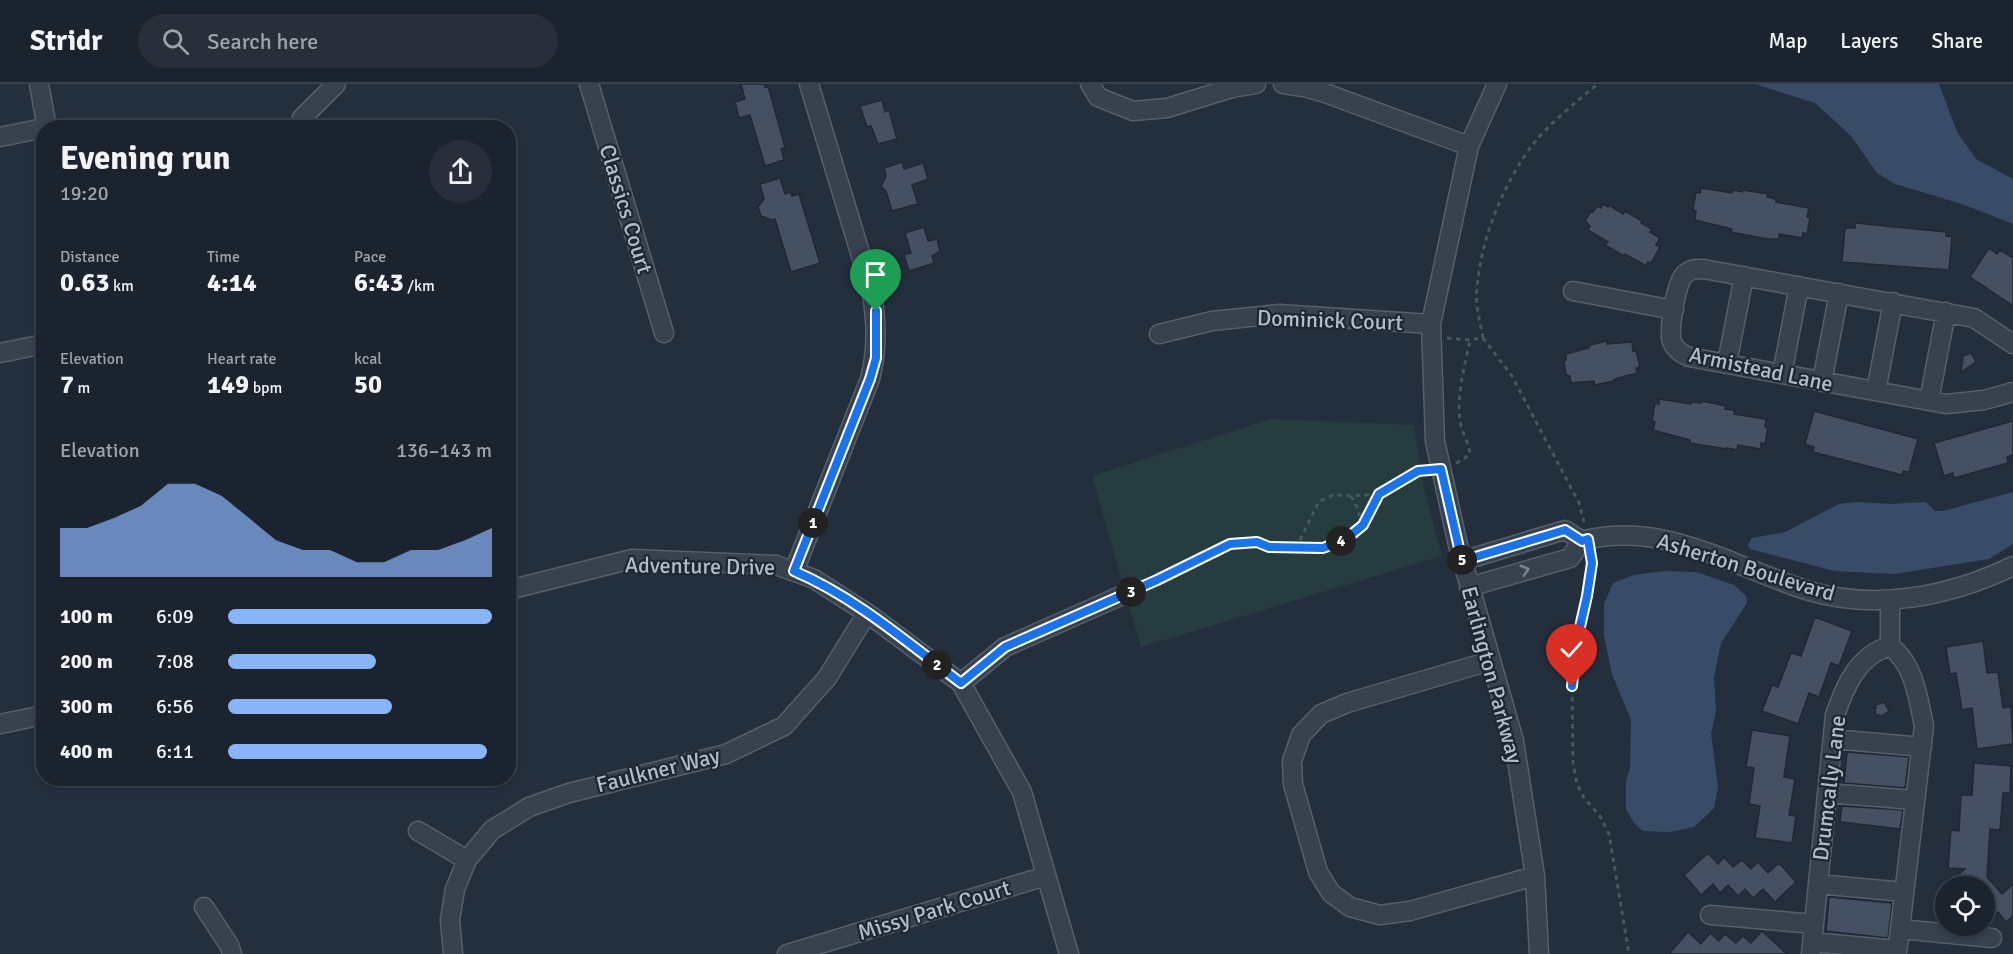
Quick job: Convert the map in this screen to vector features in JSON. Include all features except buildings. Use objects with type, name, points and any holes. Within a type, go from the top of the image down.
[{"type":"street","points":[[39,84],[45,120]]},
{"type":"street","points":[[301,120],[336,84]]},
{"type":"street","name":"Classics Court","points":[[589,84],[664,333]]},
{"type":"street","points":[[794,571],[870,379],[876,358],[877,335],[876,311],[871,289],[809,84]]},
{"type":"street","points":[[1090,84],[1098,97],[1133,111],[1167,108],[1232,88],[1256,84]]},
{"type":"street","points":[[1283,84],[1325,93],[1468,146]]},
{"type":"street","name":"Earlington Parkway","points":[[1497,84],[1468,146],[1431,331],[1435,441],[1462,561],[1514,741],[1535,876],[1539,954]]},
{"type":"street","points":[[0,137],[36,130]]},
{"type":"street","name":"Armistead Lane","points":[[2013,344],[1974,318],[1703,269],[1685,274],[1679,282],[1671,331],[1672,342],[1679,352],[1689,357],[1876,392],[1946,404],[1984,400],[2013,392]]},
{"type":"street","points":[[1727,363],[1744,276]]},
{"type":"street","points":[[1782,374],[1799,286]]},
{"type":"street","points":[[1573,291],[1674,310]]},
{"type":"street","points":[[1822,382],[1839,293]]},
{"type":"street","points":[[1876,392],[1893,302]]},
{"type":"street","points":[[1929,401],[1946,312]]},
{"type":"street","name":"Dominick Court","points":[[1159,334],[1212,321],[1278,314],[1431,331]]},
{"type":"street","points":[[0,353],[36,346]]},
{"type":"street","name":"Asherton Boulevard","points":[[1462,561],[1565,530],[1585,540],[1609,535],[1635,535],[1684,543],[1809,591],[1853,599],[1890,601],[1968,585],[1988,579],[2013,566]]},
{"type":"street","points":[[1469,587],[1570,558],[1585,540]]},
{"type":"street","name":"Adventure Drive","points":[[516,588],[632,559],[776,565],[814,579],[867,613],[961,683],[1022,792],[1069,954]]},
{"type":"street","points":[[961,683],[1005,647],[1136,589]]},
{"type":"street","points":[[1812,948],[1897,952],[1924,726],[1918,696],[1907,663],[1900,653],[1890,646],[1890,601]]},
{"type":"street","name":"Faulkner Way","points":[[466,860],[492,830],[529,807],[569,793],[726,754],[784,726],[827,678],[867,613]]},
{"type":"street","name":"Drumcally Lane","points":[[1812,948],[1835,715],[1845,686],[1864,659],[1877,649],[1890,646]]},
{"type":"street","points":[[1490,661],[1347,703],[1321,714],[1301,735],[1292,761],[1293,784],[1318,872],[1331,893],[1350,907],[1380,915],[1410,911],[1535,876]]},
{"type":"street","points":[[0,724],[36,717]]},
{"type":"street","points":[[1833,739],[1922,747]]},
{"type":"street","points":[[1827,793],[1914,800]]},
{"type":"street","points":[[418,831],[466,860],[455,889],[450,920],[453,954]]},
{"type":"street","name":"Missy Park Court","points":[[788,954],[1046,876]]},
{"type":"street","points":[[1818,884],[1904,892]]},
{"type":"street","points":[[204,907],[229,945],[232,954]]},
{"type":"street","points":[[1710,915],[1814,924]]},
{"type":"street","points":[[1900,929],[1992,938]]},
{"type":"path","points":[[1598,84],[1536,141],[1513,171],[1485,243],[1477,288],[1477,311],[1483,338],[1512,376],[1579,503],[1585,540],[1592,563],[1577,640],[1572,686],[1573,763],[1577,784],[1584,798],[1600,816],[1609,834],[1629,954]]},
{"type":"path","points":[[1431,331],[1470,340],[1483,338]]},
{"type":"path","points":[[1296,548],[1319,501],[1333,495],[1379,494],[1418,471],[1441,469],[1463,460],[1470,453],[1461,426],[1460,407],[1462,379],[1470,340]]},
{"type":"path","points":[[1136,589],[1230,544],[1257,542],[1269,547],[1323,548],[1346,539],[1363,525],[1379,494]]},
{"type":"path","points":[[1351,496],[1363,525]]},
{"type":"green space","points":[[1270,419],[1414,425],[1423,485],[1442,556],[1141,647],[1092,476]]},
{"type":"water","points":[[1755,84],[1939,84],[1957,132],[1976,159],[2013,179],[2013,224],[1962,204],[1895,184],[1877,173],[1851,136],[1815,103]]},
{"type":"water","points":[[2013,492],[2013,544],[1989,559],[1894,574],[1834,571],[1750,549],[1748,545],[1752,538],[1785,532],[1839,504],[1923,502],[1935,511],[1943,511]]},
{"type":"water","points":[[1664,571],[1696,572],[1734,585],[1746,596],[1747,603],[1721,643],[1714,677],[1716,712],[1711,733],[1718,787],[1714,808],[1694,827],[1670,832],[1643,831],[1634,823],[1626,809],[1631,720],[1612,674],[1604,636],[1604,604],[1613,583],[1634,575]]},
{"type":"route","points":[[876,311],[876,358],[870,379],[794,571],[814,579],[867,613],[961,683],[1005,647],[1157,580],[1230,544],[1257,542],[1269,547],[1323,548],[1346,539],[1363,525],[1379,494],[1418,471],[1441,469],[1462,561],[1565,530],[1582,541],[1588,539],[1592,563],[1577,640],[1572,686]]}]
